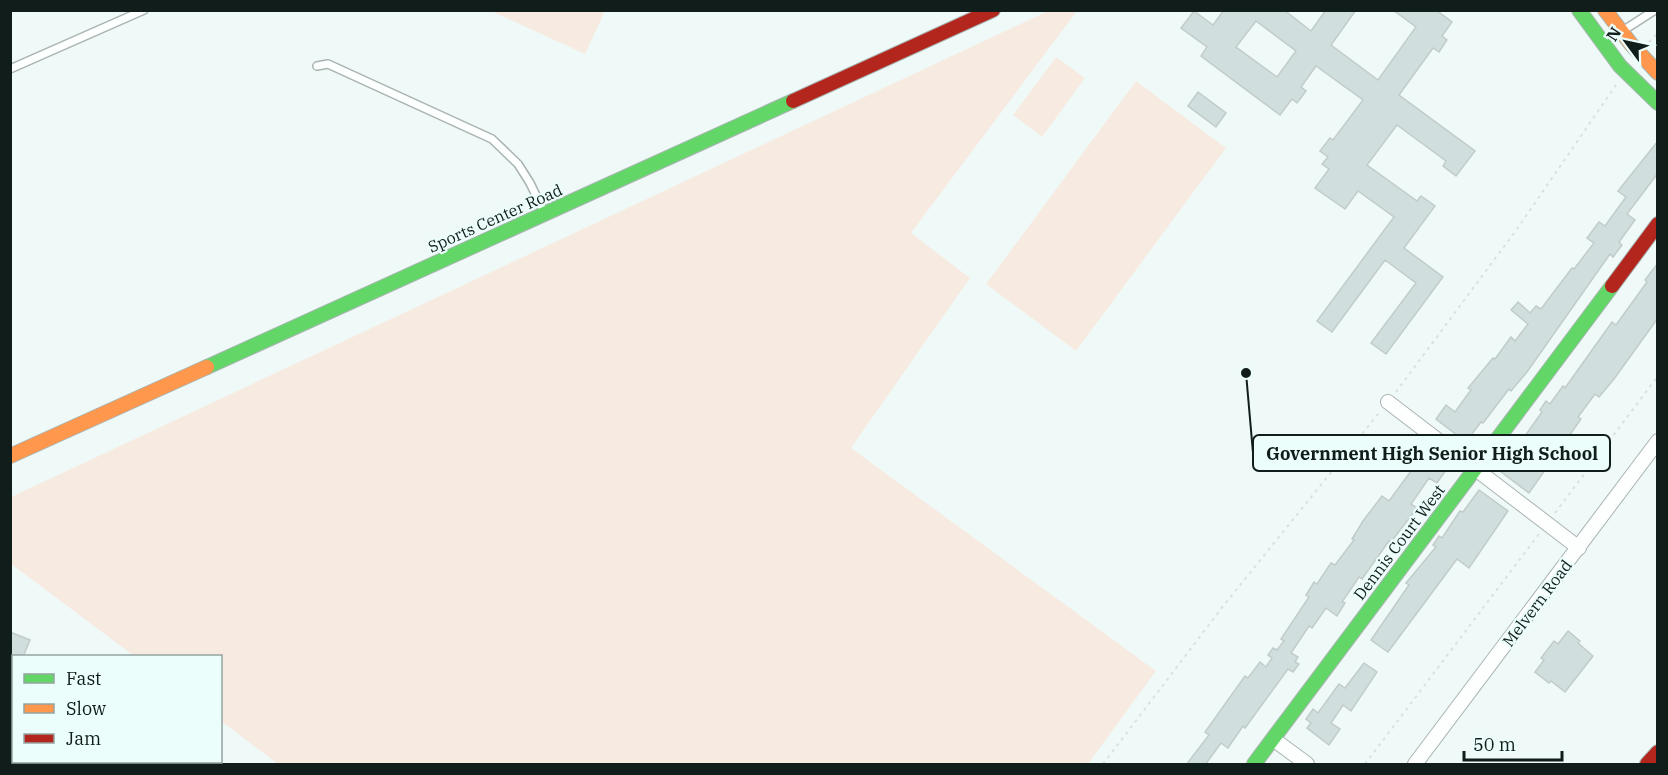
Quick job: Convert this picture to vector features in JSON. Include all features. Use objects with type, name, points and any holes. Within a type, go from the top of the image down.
[{"type":"main road","name":"Sports Center Road","points":[[10,456],[993,10]]},
{"type":"main road","points":[[1579,10],[1625,72],[1658,103]]},
{"type":"main road","points":[[1605,10],[1621,32],[1658,73]]},
{"type":"main road","name":"Dennis Court West","points":[[1254,765],[1658,225]]},
{"type":"main road","points":[[1647,765],[1658,752]]},
{"type":"street","points":[[1388,402],[1579,548]]},
{"type":"street","name":"Melvern Road","points":[[1415,765],[1658,441]]},
{"type":"street","points":[[1273,739],[1307,765]]},
{"type":"lane","points":[[10,69],[144,10]]},
{"type":"lane","points":[[1621,32],[1654,10]]},
{"type":"lane","points":[[317,66],[328,64],[492,139],[518,164],[545,214]]},
{"type":"path","points":[[1103,765],[1224,605],[1388,402],[1517,229],[1625,72]]},
{"type":"path","points":[[1365,765],[1658,376]]},
{"type":"shaded area","points":[[491,11],[605,11],[585,54]]},
{"type":"shaded area","points":[[1048,11],[1077,11],[911,233],[970,278],[851,448],[1156,671],[1088,764],[278,764],[222,722],[222,655],[133,655],[11,564],[11,497]]},
{"type":"shaded area","points":[[1056,57],[1085,78],[1042,137],[1013,115]]},
{"type":"shaded area","points":[[1136,81],[1226,148],[1076,351],[986,284]]},
{"type":"building","points":[[1224,10],[1284,10],[1311,31],[1326,10],[1356,10],[1331,45],[1378,80],[1416,27],[1393,10],[1436,10],[1452,22],[1442,36],[1447,40],[1439,52],[1433,48],[1399,95],[1475,151],[1456,176],[1443,166],[1446,161],[1397,125],[1367,165],[1417,201],[1421,196],[1435,206],[1404,248],[1443,277],[1386,354],[1371,343],[1416,283],[1385,260],[1332,332],[1317,321],[1394,217],[1358,191],[1345,209],[1315,188],[1329,169],[1322,164],[1328,157],[1320,151],[1330,138],[1333,140],[1363,100],[1316,66],[1301,87],[1306,91],[1297,103],[1292,99],[1280,115],[1201,56],[1207,47],[1181,28],[1194,11],[1213,25]],"holes":[[[1256,21],[1296,51],[1277,77],[1236,47]]]},
{"type":"building","points":[[1198,92],[1226,113],[1216,127],[1188,106]]},
{"type":"building","points":[[1658,141],[1658,173],[1627,214],[1635,220],[1619,242],[1622,245],[1613,257],[1610,254],[1527,372],[1511,391],[1509,389],[1466,442],[1436,419],[1446,405],[1455,412],[1471,390],[1468,388],[1493,358],[1495,359],[1511,337],[1515,341],[1528,324],[1511,310],[1518,302],[1530,313],[1536,306],[1541,309],[1572,268],[1574,269],[1594,243],[1587,238],[1599,222],[1605,226],[1626,197],[1618,191]]},
{"type":"building","points":[[1658,263],[1658,318],[1614,379],[1599,397],[1595,394],[1578,417],[1581,419],[1529,493],[1500,471],[1542,412],[1540,410],[1546,401],[1550,404],[1563,386],[1565,388],[1612,322],[1616,325]]},
{"type":"building","points":[[1413,447],[1446,470],[1437,483],[1429,478],[1411,504],[1417,508],[1391,542],[1389,541],[1362,579],[1359,577],[1342,602],[1345,603],[1337,616],[1326,608],[1312,628],[1309,626],[1291,653],[1298,657],[1295,662],[1299,664],[1293,672],[1288,669],[1228,748],[1221,743],[1205,765],[1186,765],[1209,735],[1205,732],[1245,676],[1248,678],[1260,662],[1266,667],[1272,658],[1268,655],[1273,648],[1277,650],[1284,641],[1281,639],[1309,597],[1306,595],[1314,582],[1317,584],[1331,563],[1335,565],[1382,496],[1389,501],[1414,467],[1404,460]]},
{"type":"building","points":[[1479,490],[1508,511],[1469,568],[1457,559],[1388,652],[1371,640],[1409,585],[1406,583],[1436,547],[1433,545],[1439,536],[1442,538],[1460,511],[1463,512]]},
{"type":"building","points":[[1568,631],[1593,656],[1565,692],[1535,672],[1544,660],[1541,658],[1554,641],[1558,644]]},
{"type":"building","points":[[10,632],[30,640],[24,655],[10,657]]},
{"type":"building","points":[[1364,663],[1377,672],[1351,711],[1343,705],[1331,723],[1340,729],[1329,745],[1307,728],[1311,723],[1306,719],[1313,709],[1318,713],[1339,684],[1345,688]]},
{"type":"traffic: fast","points":[[1579,10],[1620,66],[1658,103]]},
{"type":"traffic: fast","points":[[207,367],[793,101]]},
{"type":"traffic: fast","points":[[1254,764],[1612,286]]},
{"type":"traffic: slow","points":[[1605,10],[1631,44],[1658,73]]},
{"type":"traffic: slow","points":[[10,456],[207,367]]},
{"type":"traffic: jam","points":[[793,101],[993,10]]},
{"type":"traffic: jam","points":[[1612,286],[1658,224]]},
{"type":"traffic: jam","points":[[1647,764],[1658,752]]},
{"type":"place","name":"Government High Senior High School","points":[[1246,373]]}]
